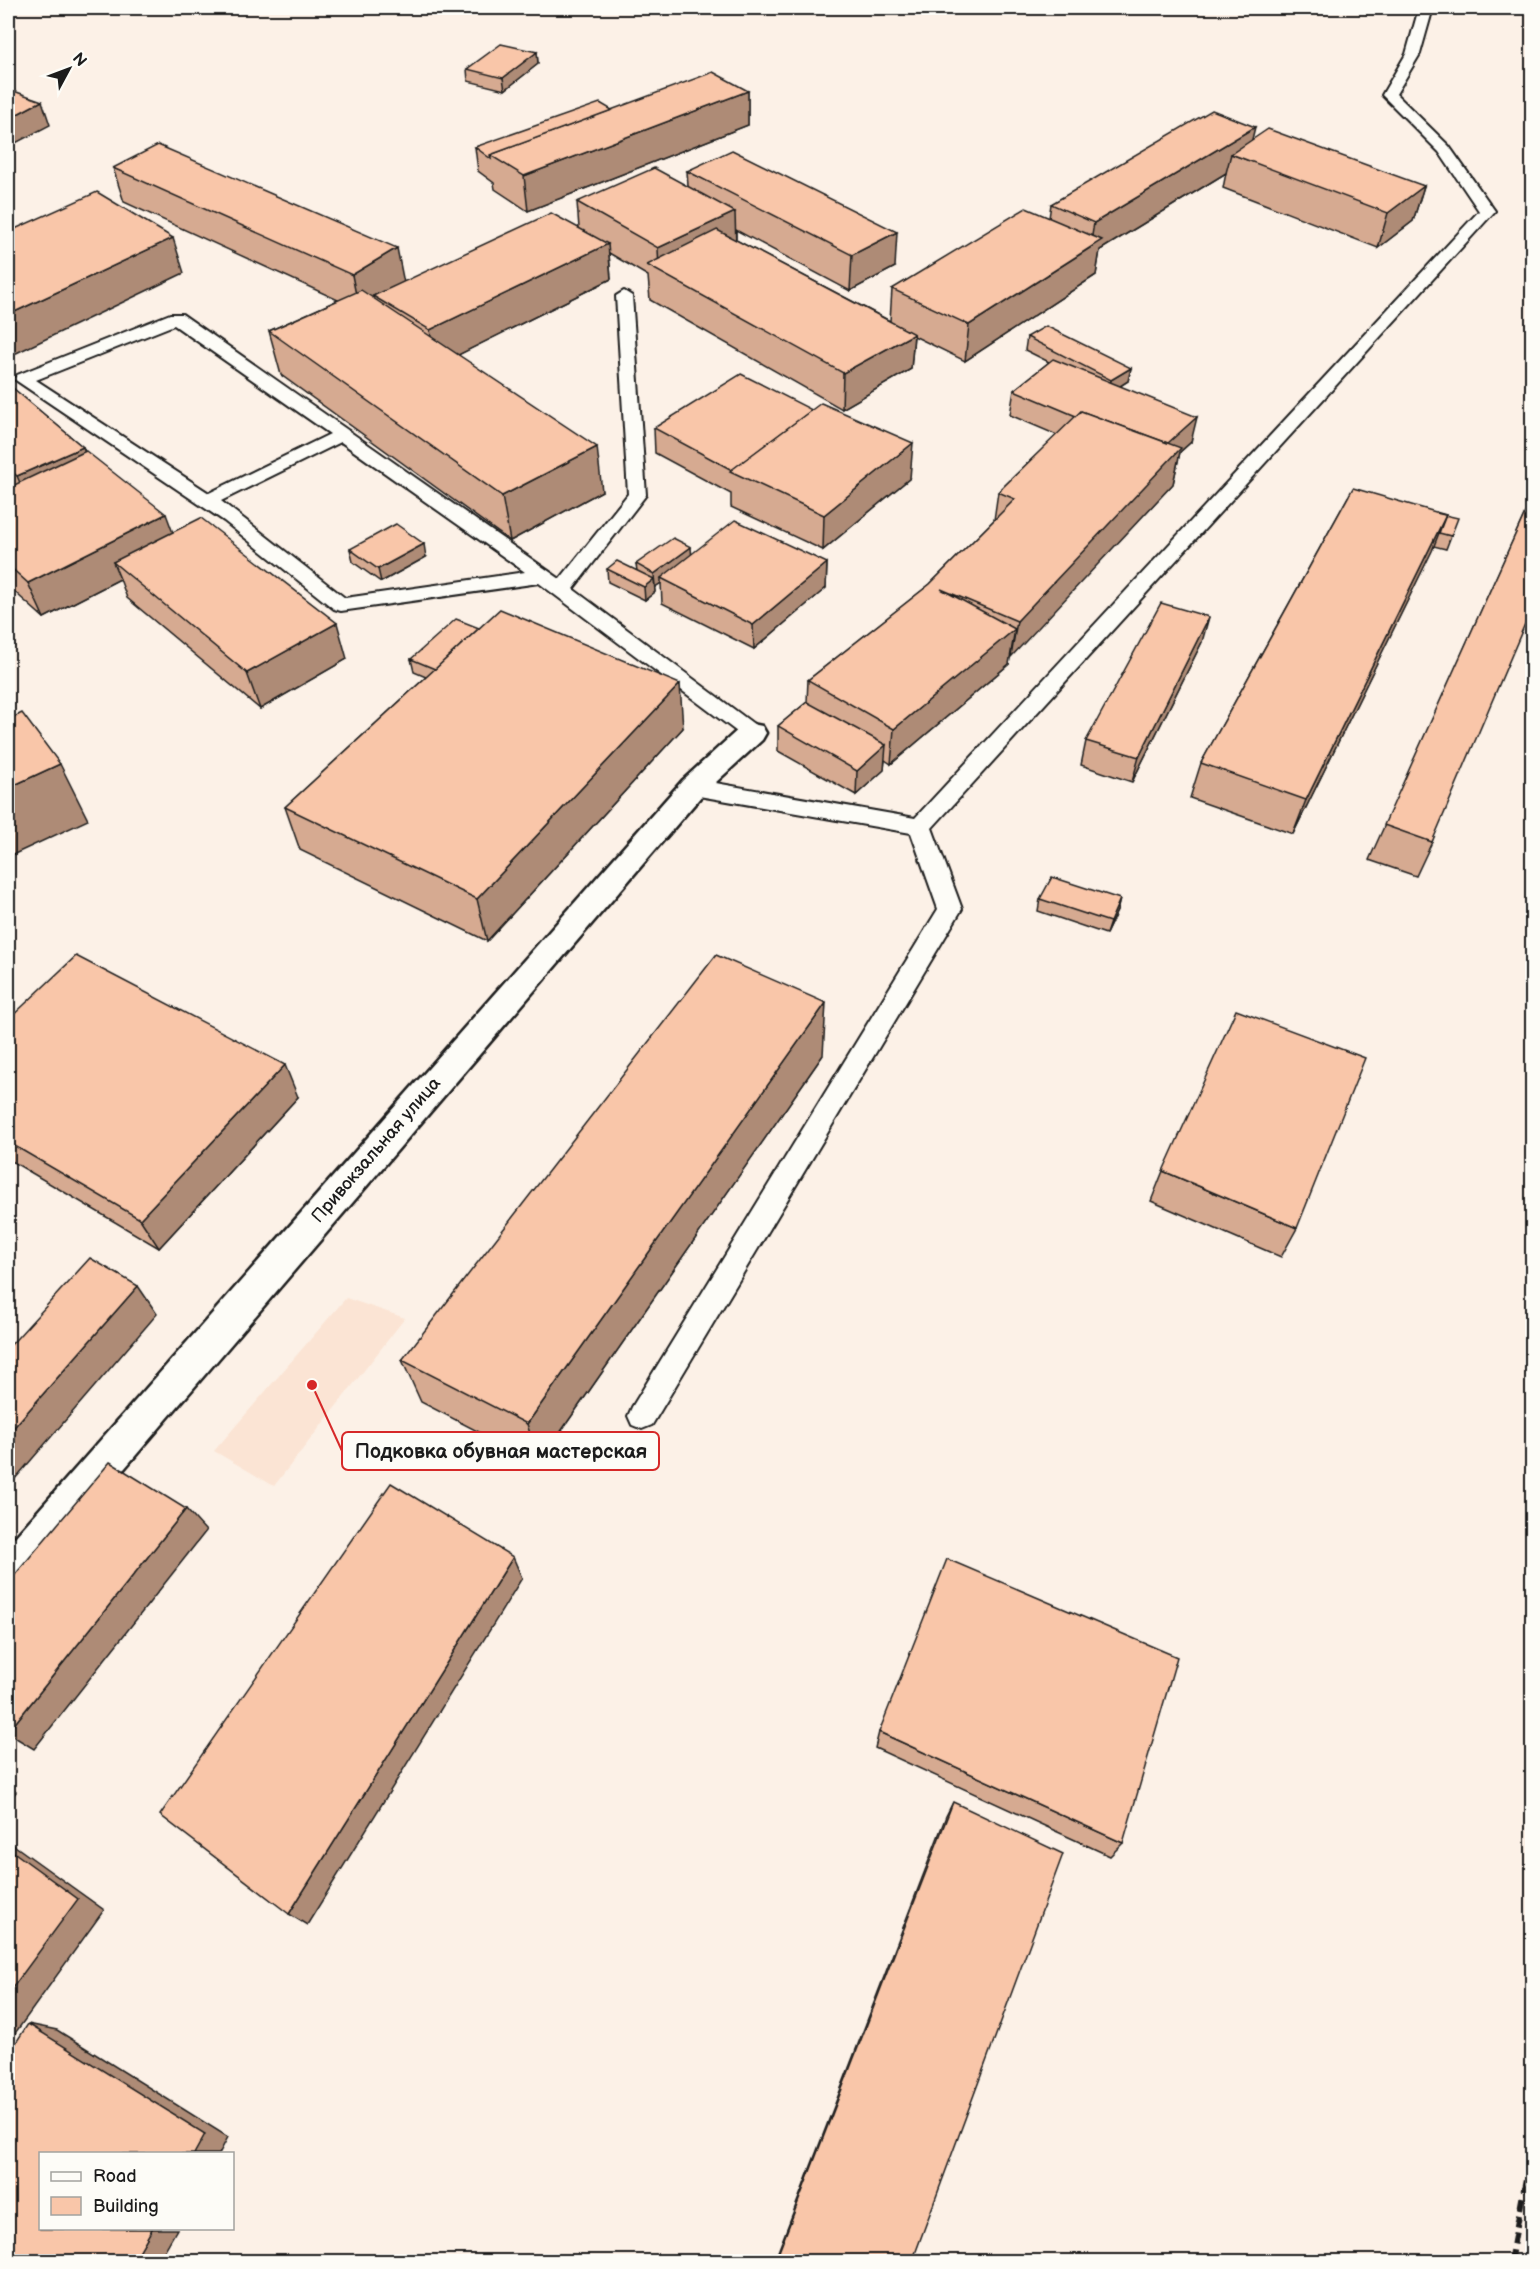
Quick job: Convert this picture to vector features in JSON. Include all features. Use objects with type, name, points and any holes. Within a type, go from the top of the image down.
[{"type":"street","name":"Привокзальная улица","points":[[8,1574],[693,787],[752,733]]},
{"type":"lane","points":[[920,827],[1487,211],[1444,149],[1389,96],[1413,54],[1426,8]]},
{"type":"lane","points":[[561,590],[637,495],[624,296]]},
{"type":"lane","points":[[543,576],[341,605],[207,501],[126,445],[23,379],[176,318],[543,576],[752,733]]},
{"type":"lane","points":[[207,501],[342,435]]},
{"type":"lane","points":[[693,787],[920,827]]},
{"type":"lane","points":[[642,1416],[950,909],[920,827]]},
{"type":"shaded area","points":[[346,1298],[405,1318],[274,1486],[214,1451]]},
{"type":"building","points":[[501,44],[537,52],[503,78],[467,69]]},
{"type":"building","points":[[713,72],[748,91],[524,176],[490,155]]},
{"type":"building","points":[[8,89],[42,101],[8,119]]},
{"type":"building","points":[[600,103],[612,110],[490,155],[491,159],[475,147]]},
{"type":"building","points":[[1212,110],[1255,127],[1094,223],[1051,204]]},
{"type":"building","points":[[1268,129],[1424,186],[1388,213],[1231,154]]},
{"type":"building","points":[[158,145],[397,248],[352,275],[113,168]]},
{"type":"building","points":[[732,150],[897,232],[852,255],[687,171]]},
{"type":"building","points":[[654,168],[735,212],[658,248],[577,202]]},
{"type":"building","points":[[97,192],[173,238],[8,315],[8,232]]},
{"type":"building","points":[[1026,208],[1102,240],[969,325],[892,289]]},
{"type":"building","points":[[551,213],[608,244],[430,330],[373,296]]},
{"type":"building","points":[[717,230],[914,334],[843,373],[647,265]]},
{"type":"building","points":[[361,290],[597,447],[502,496],[269,331]]},
{"type":"building","points":[[1046,326],[1131,368],[1111,380],[1027,337]]},
{"type":"building","points":[[1053,359],[1197,417],[1168,443],[1081,411],[1076,416],[1014,390]]},
{"type":"building","points":[[741,374],[812,410],[732,470],[654,428]]},
{"type":"building","points":[[8,384],[83,447],[17,476],[8,468]]},
{"type":"building","points":[[821,403],[913,443],[824,515],[730,471]]},
{"type":"building","points":[[1081,411],[1181,448],[1017,621],[941,589],[1015,629],[894,729],[808,680],[930,584],[1015,499],[998,492]]},
{"type":"building","points":[[86,451],[166,514],[28,583],[8,565],[8,488]]},
{"type":"building","points":[[1353,488],[1446,515],[1306,800],[1201,763]]},
{"type":"building","points":[[1525,513],[1533,515],[1533,605],[1432,842],[1384,825]]},
{"type":"building","points":[[1446,515],[1458,518],[1451,536],[1439,533]]},
{"type":"building","points":[[201,518],[337,623],[247,673],[113,562]]},
{"type":"building","points":[[735,520],[827,563],[753,625],[661,578]]},
{"type":"building","points":[[396,524],[424,544],[378,569],[350,549]]},
{"type":"building","points":[[673,538],[691,547],[654,574],[636,564]]},
{"type":"building","points":[[617,561],[654,579],[644,587],[607,569]]},
{"type":"building","points":[[1161,603],[1209,617],[1139,757],[1086,741]]},
{"type":"building","points":[[500,609],[680,684],[477,899],[285,807]]},
{"type":"building","points":[[456,619],[479,628],[435,669],[411,659]]},
{"type":"building","points":[[807,702],[886,745],[857,771],[778,726]]},
{"type":"building","points":[[22,713],[60,764],[8,788],[8,720]]},
{"type":"building","points":[[1052,877],[1120,899],[1110,922],[1040,899]]},
{"type":"building","points":[[716,955],[826,1003],[527,1424],[402,1360]]},
{"type":"building","points":[[76,956],[285,1065],[140,1219],[8,1142],[8,1020]]},
{"type":"building","points":[[1236,1010],[1365,1058],[1297,1228],[1163,1171]]},
{"type":"building","points":[[90,1258],[138,1286],[8,1434],[8,1348]]},
{"type":"building","points":[[110,1462],[186,1509],[8,1732],[8,1583]]},
{"type":"building","points":[[391,1483],[513,1557],[289,1914],[160,1815]]},
{"type":"building","points":[[947,1559],[1177,1657],[1123,1843],[879,1732]]},
{"type":"building","points":[[953,1802],[1063,1854],[912,2262],[775,2262]]},
{"type":"building","points":[[8,1848],[78,1899],[8,1994]]},
{"type":"building","points":[[28,2024],[205,2134],[195,2152],[39,2152],[39,2230],[151,2230],[133,2262],[8,2262],[8,2055]]},
{"type":"railway","points":[[1510,2262],[1532,2147]]},
{"type":"place","name":"Подковка обувная мастерская","points":[[312,1385]]}]
